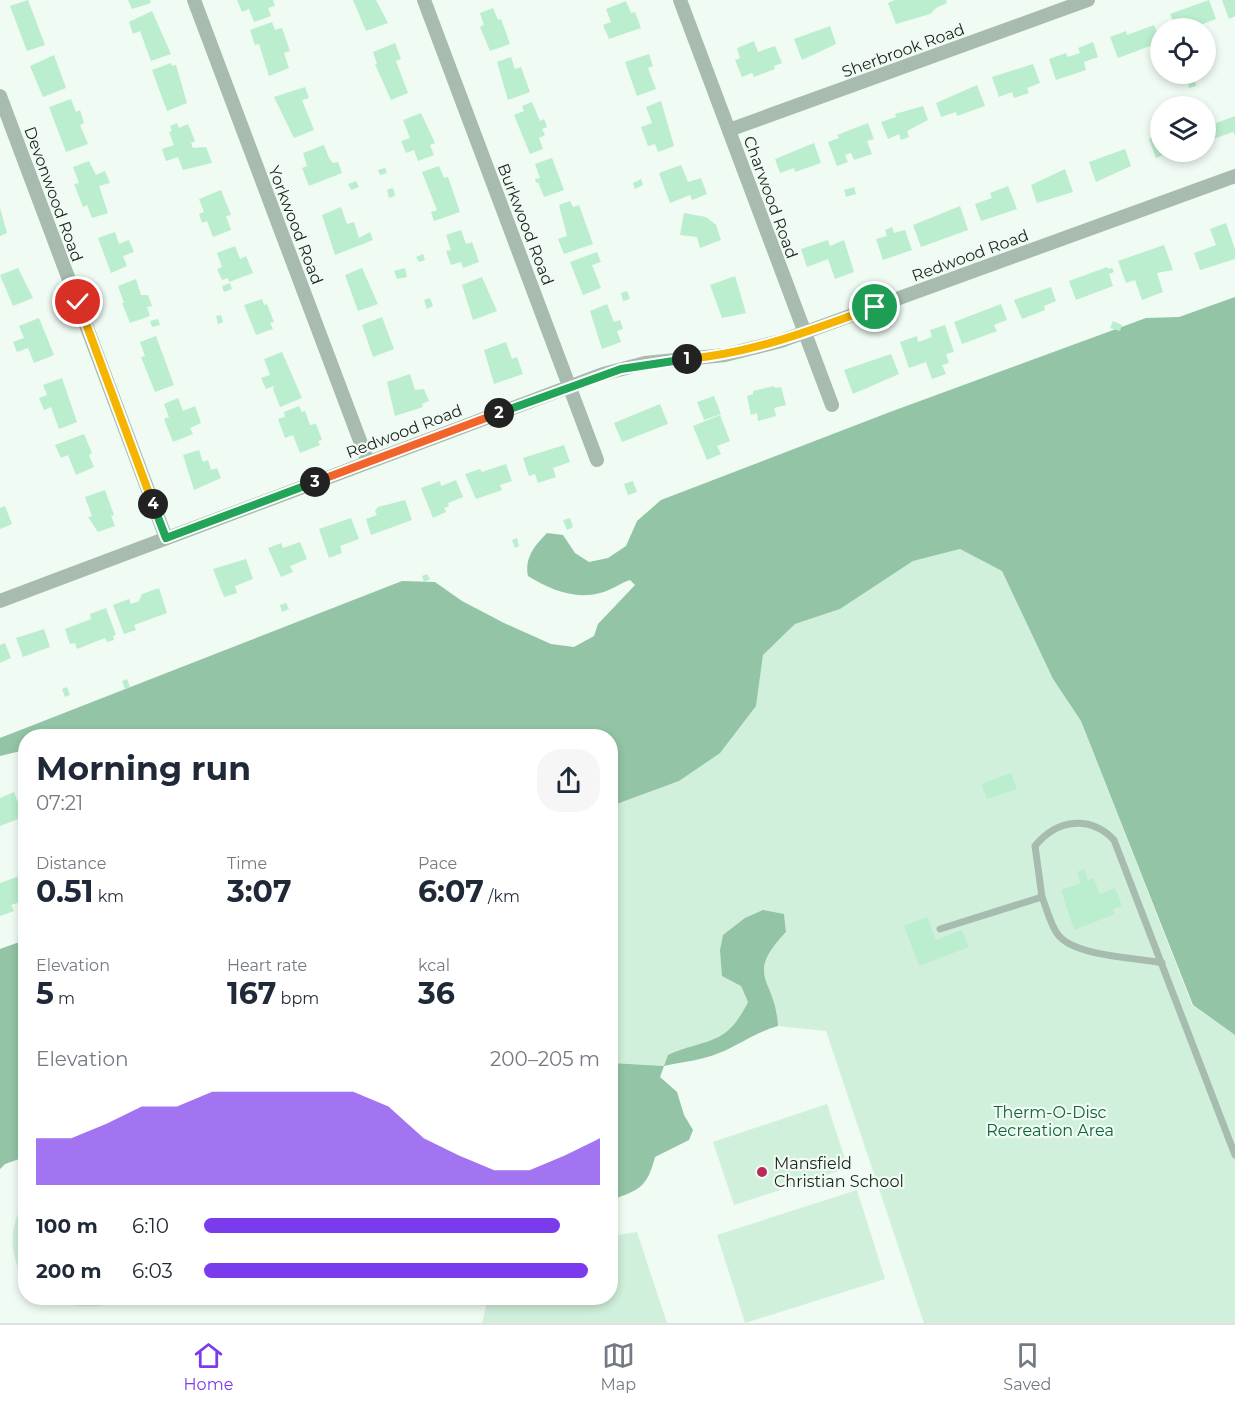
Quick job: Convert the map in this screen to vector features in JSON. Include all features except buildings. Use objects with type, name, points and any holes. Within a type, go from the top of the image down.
[{"type":"street","name":"Yorkwood Road","points":[[194,0],[368,462]]},
{"type":"street","name":"Burkwood Road","points":[[424,0],[597,460]]},
{"type":"street","name":"Charwood Road","points":[[680,0],[803,333],[832,405]]},
{"type":"street","name":"Sherbrook Road","points":[[729,130],[1088,0]]},
{"type":"street","name":"Devonwood Road","points":[[0,96],[166,538]]},
{"type":"street","name":"Redwood Road","points":[[0,601],[570,386],[645,363],[725,355],[803,333],[1235,176]]},
{"type":"lane","points":[[1162,963],[1131,956],[1104,955],[1067,943],[1057,934],[1042,897],[1035,846],[1044,835],[1087,822],[1103,828],[1114,840],[1162,963],[1235,1155]]},
{"type":"lane","points":[[940,929],[1042,897]]},
{"type":"green space","points":[[1235,297],[1235,1035],[1193,1005],[1081,721],[1053,679],[1002,571],[960,549],[913,561],[840,609],[795,624],[763,655],[756,706],[720,753],[679,781],[618,803],[618,729],[23,729],[402,581],[435,582],[462,601],[504,623],[551,644],[574,647],[594,636],[598,624],[635,585],[630,580],[604,592],[581,595],[553,589],[528,576],[529,558],[547,533],[563,535],[575,553],[589,562],[608,558],[626,546],[637,521],[661,500],[890,412],[1146,318],[1179,317]]},
{"type":"green space","name":"Therm-O-Disc Recreation Area","points":[[960,549],[1002,571],[1053,679],[1081,721],[1192,1005],[1235,1035],[1235,1323],[924,1323],[826,1031],[778,1026],[776,1010],[764,969],[766,959],[773,947],[786,932],[784,914],[741,986],[748,1002],[739,1019],[717,1041],[683,1049],[664,1066],[618,1063],[618,803],[679,781],[756,706],[763,655],[795,624],[840,609],[913,561]]},
{"type":"green space","points":[[18,731],[18,752],[0,756],[0,738]]},
{"type":"green space","points":[[763,910],[784,914],[786,932],[773,947],[766,959],[764,969],[776,1010],[778,1026],[712,1055],[664,1066],[668,1055],[723,1034],[740,1017],[748,1002],[741,986],[722,976],[720,950],[723,935],[745,918]]},
{"type":"green space","points":[[18,943],[18,1159],[5,1164],[0,1169],[0,949]]},
{"type":"green space","points":[[618,1063],[664,1066],[660,1077],[677,1092],[684,1115],[693,1130],[689,1140],[655,1157],[649,1175],[641,1186],[618,1197]]},
{"type":"green space","points":[[827,1104],[848,1168],[734,1205],[713,1142]]},
{"type":"green space","points":[[857,1190],[885,1279],[745,1323],[717,1235]]},
{"type":"green space","points":[[18,1214],[18,1266],[13,1250]]},
{"type":"green space","points":[[637,1232],[667,1323],[482,1323],[486,1305],[618,1305],[618,1235]]},
{"type":"green space","points":[[70,1305],[102,1305],[89,1307]]},
{"type":"place","name":"Mansfield Christian School","points":[[762,1172]]},
{"type":"route","points":[[78,302],[166,538],[603,374],[645,363],[725,355],[752,349],[781,341],[875,307]]}]
